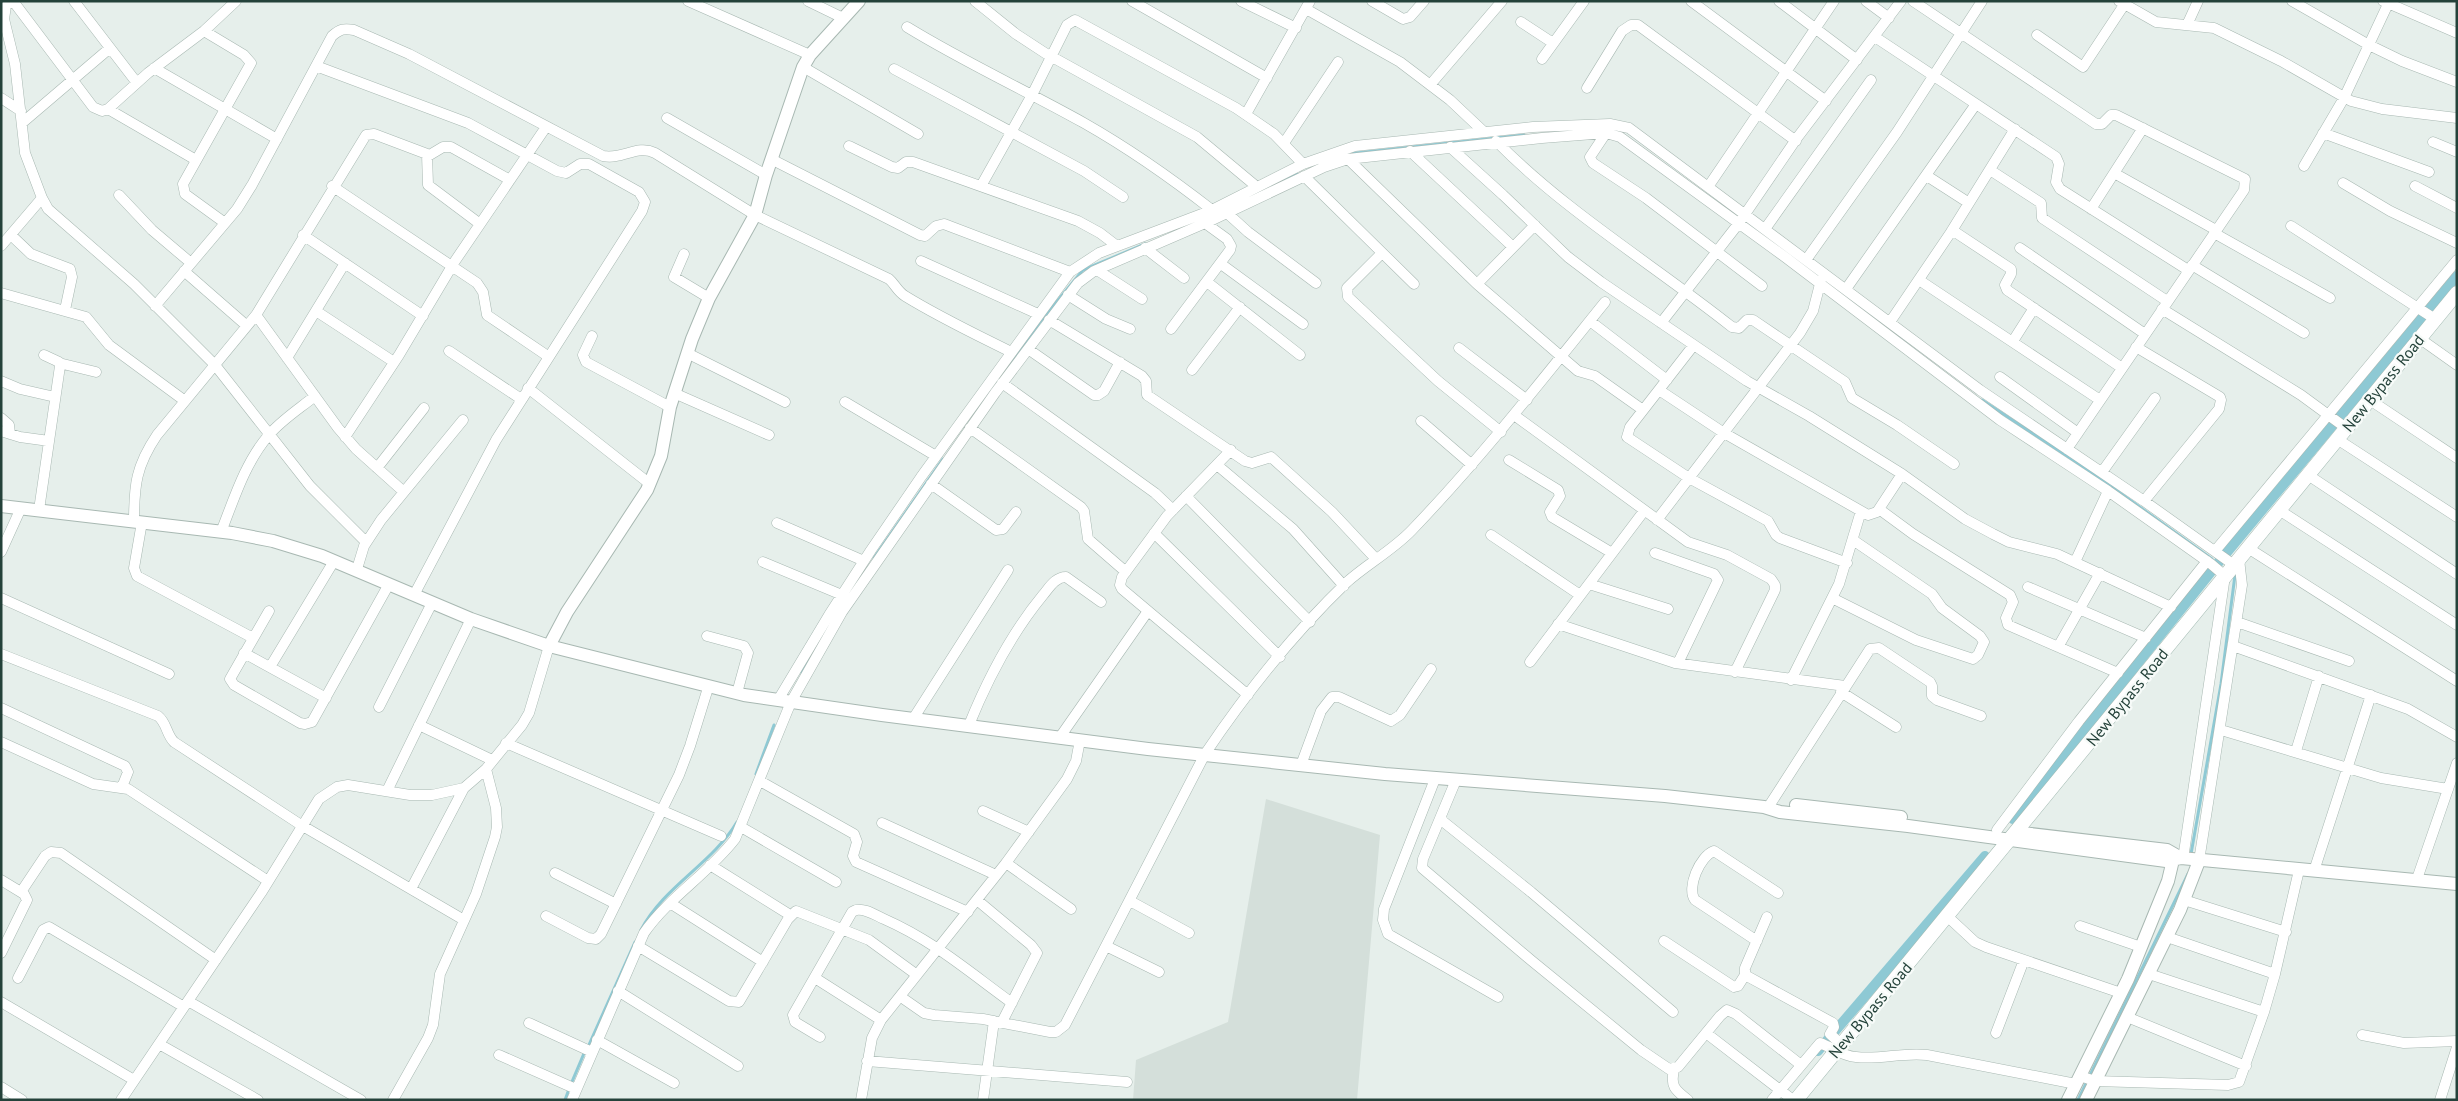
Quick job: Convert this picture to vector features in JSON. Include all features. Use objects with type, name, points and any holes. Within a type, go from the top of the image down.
[{"type":"main road","name":"New Bypass Road","points":[[1788,1095],[1947,916],[2013,836],[2215,568],[2227,557],[2248,548],[2308,475],[2336,424],[2370,400],[2419,338],[2424,313],[2457,293]]},
{"type":"street","points":[[236,1],[204,31],[154,68],[108,109],[102,111],[93,107],[12,1],[6,6],[4,19],[12,46],[25,153],[42,198],[57,219],[134,284],[215,365],[310,486],[366,542]]},
{"type":"street","points":[[74,1],[137,83]]},
{"type":"street","points":[[688,1],[810,55]]},
{"type":"street","points":[[808,1],[843,18]]},
{"type":"street","points":[[411,889],[464,788],[489,765],[529,713],[549,646],[567,612],[617,534],[639,504],[650,484],[661,456],[670,407],[687,353],[709,298],[755,215],[771,159],[803,67],[810,55],[859,1]]},
{"type":"street","points":[[975,1],[1016,34],[1051,56],[1197,137],[1256,187]]},
{"type":"street","points":[[1132,1],[1267,78]]},
{"type":"street","points":[[1241,1],[1296,28]]},
{"type":"street","points":[[1372,1],[1403,19],[1410,17],[1424,1]]},
{"type":"street","points":[[1430,85],[1502,1]]},
{"type":"street","points":[[1542,59],[1584,1]]},
{"type":"street","points":[[1690,1],[1826,101]]},
{"type":"street","points":[[1779,1],[1857,60]]},
{"type":"street","points":[[1708,186],[1834,1]]},
{"type":"street","points":[[1866,1],[1888,18]]},
{"type":"street","points":[[1661,323],[1741,219],[1796,140],[1901,1]]},
{"type":"street","points":[[1913,1],[2096,124],[2102,124],[2113,114],[2246,179],[2244,190],[2067,449]]},
{"type":"street","points":[[1806,260],[1885,149],[1982,1]]},
{"type":"street","points":[[2187,25],[2198,1]]},
{"type":"street","points":[[2292,1],[2369,45],[2402,61],[2457,82]]},
{"type":"street","points":[[2304,166],[2344,98],[2369,45],[2386,2],[2457,33]]},
{"type":"street","points":[[2037,35],[2083,67],[2126,4],[2156,22],[2214,28],[2305,74],[2344,98],[2382,109],[2457,118]]},
{"type":"street","points":[[1246,114],[1308,5],[1400,62],[1492,136],[1566,202],[1686,290],[1732,327],[1739,328],[1747,320],[1753,320],[1845,382],[1852,398],[1897,425],[1954,464]]},
{"type":"street","points":[[981,186],[1010,131],[1032,95],[1067,25],[1074,20],[1246,114],[1284,144],[1303,164]]},
{"type":"street","points":[[1521,22],[1553,44]]},
{"type":"street","points":[[1587,88],[1622,31],[1626,27],[1638,25],[1796,140]]},
{"type":"street","points":[[907,27],[935,44],[1104,134],[1184,188],[1212,210]]},
{"type":"street","points":[[156,306],[225,223],[252,185],[332,36],[339,30],[354,30],[410,54],[603,156],[617,158],[638,150],[648,150],[755,215],[889,279],[899,291],[931,311],[1012,352]]},
{"type":"street","points":[[204,31],[244,55],[251,62],[185,179],[183,190],[185,194],[225,223]]},
{"type":"street","points":[[1875,37],[2056,156],[2059,164],[2056,177],[2057,185],[2091,209],[2304,333]]},
{"type":"street","points":[[1,38],[12,46]]},
{"type":"street","points":[[22,124],[110,48]]},
{"type":"street","points":[[1284,144],[1338,62]]},
{"type":"street","points":[[316,66],[468,123],[562,173],[571,172],[580,164],[589,164],[639,192],[645,202],[642,210],[528,388],[464,498],[414,595]]},
{"type":"street","points":[[803,67],[918,134]]},
{"type":"street","points":[[154,68],[277,139]]},
{"type":"street","points":[[894,69],[1084,171],[1123,197]]},
{"type":"street","points":[[1765,229],[1871,80]]},
{"type":"street","points":[[1,98],[21,111]]},
{"type":"street","points":[[1846,290],[1976,104]]},
{"type":"street","points":[[108,109],[196,160]]},
{"type":"street","points":[[666,118],[766,175]]},
{"type":"street","points":[[784,701],[842,612],[930,484],[1002,383],[1078,283],[1097,270],[1205,223],[1304,176],[1348,159],[1450,147],[1533,127],[1619,124],[1629,128],[1708,186],[1741,219],[1765,229],[1806,260],[1822,279],[1846,290],[1980,390],[2227,557],[2242,585],[2221,730],[2199,861],[2184,900],[2127,1017],[2086,1080],[2068,1100]]},
{"type":"street","points":[[346,437],[423,316],[451,267],[546,127]]},
{"type":"street","points":[[2091,209],[2143,128]]},
{"type":"street","points":[[1890,322],[1969,204],[2015,129]]},
{"type":"street","points":[[1606,133],[1591,153],[1590,160],[1717,251],[1762,286]]},
{"type":"street","points":[[572,1100],[638,946],[654,919],[725,852],[741,827],[760,781],[784,701],[842,595],[936,456],[1070,272],[1086,260],[1116,246],[1212,210],[1303,164],[1355,146],[1492,136],[1606,133],[1625,140],[1741,219],[1822,279],[2000,420],[2108,491],[2215,568]]},
{"type":"street","points":[[2323,133],[2429,172]]},
{"type":"street","points":[[253,638],[137,576],[134,568],[138,522],[134,489],[143,456],[157,435],[256,315],[332,186],[363,138],[369,134],[424,152],[428,156],[428,185],[480,224]]},
{"type":"street","points":[[2433,142],[2457,152]]},
{"type":"street","points":[[848,146],[892,167],[898,168],[906,162],[914,162],[1078,221],[1100,233],[1116,246]]},
{"type":"street","points":[[428,156],[443,147],[451,147],[510,180]]},
{"type":"street","points":[[1450,147],[1568,257],[1693,346],[1902,474],[1965,519],[2009,542],[2057,554],[2171,607]]},
{"type":"street","points":[[1410,151],[1513,247]]},
{"type":"street","points":[[771,159],[920,235],[925,236],[936,226],[944,224],[1070,272]]},
{"type":"street","points":[[1348,159],[1477,284],[1578,371],[1595,376],[1643,410]]},
{"type":"street","points":[[1990,170],[2042,203],[2042,218],[2165,305],[2301,395],[2457,517]]},
{"type":"street","points":[[2114,173],[2330,298]]},
{"type":"street","points":[[1304,176],[1414,284]]},
{"type":"street","points":[[1927,176],[1969,204]]},
{"type":"street","points":[[2343,183],[2376,204],[2457,243]]},
{"type":"street","points":[[332,186],[481,287],[485,310],[490,317],[549,357]]},
{"type":"street","points":[[2415,186],[2457,208]]},
{"type":"street","points":[[119,195],[247,326]]},
{"type":"street","points":[[1,246],[42,198]]},
{"type":"street","points":[[1227,213],[1248,232],[1316,284]]},
{"type":"street","points":[[1171,329],[1230,250],[1230,242],[1205,223]]},
{"type":"street","points":[[1477,284],[1535,225]]},
{"type":"street","points":[[2291,226],[2424,313]]},
{"type":"street","points":[[1952,230],[2011,269],[2011,274],[2005,286],[2007,290],[2122,368]]},
{"type":"street","points":[[11,235],[32,254],[70,268],[72,277],[66,310]]},
{"type":"street","points":[[303,235],[423,316]]},
{"type":"street","points":[[1145,248],[1184,278]]},
{"type":"street","points":[[2020,248],[2145,334]]},
{"type":"street","points":[[1382,253],[1347,288],[1348,297],[1438,381],[1501,432]]},
{"type":"street","points":[[684,254],[674,277],[709,298]]},
{"type":"street","points":[[2227,557],[2424,313],[2457,260]]},
{"type":"street","points":[[922,261],[1038,314]]},
{"type":"street","points":[[287,358],[345,263]]},
{"type":"street","points":[[1220,264],[1303,324]]},
{"type":"street","points":[[1097,270],[1142,299]]},
{"type":"street","points":[[1657,520],[1791,345],[1813,311],[1822,279]]},
{"type":"street","points":[[1919,280],[2100,400]]},
{"type":"street","points":[[1207,282],[1300,355]]},
{"type":"street","points":[[1,293],[86,317],[110,345],[186,401]]},
{"type":"street","points":[[1068,295],[1106,319],[1130,329]]},
{"type":"street","points":[[900,997],[924,1013],[934,1016],[998,1022],[1050,1032],[1060,1030],[1065,1025],[1205,754],[1228,720],[1310,622],[1344,586],[1410,532],[1472,465],[1501,432],[1605,302]]},
{"type":"street","points":[[1192,370],[1240,308]]},
{"type":"street","points":[[2013,341],[2034,308]]},
{"type":"street","points":[[316,311],[394,362]]},
{"type":"street","points":[[256,315],[346,437],[404,492]]},
{"type":"street","points":[[1049,320],[1145,379],[1147,395],[1252,463],[1268,457],[1273,459],[1332,512],[1376,559]]},
{"type":"street","points":[[1590,321],[1667,380]]},
{"type":"street","points":[[592,336],[583,355],[586,362],[670,407]]},
{"type":"street","points":[[2419,338],[2457,365]]},
{"type":"street","points":[[1693,346],[1630,427],[1627,437],[1689,478],[1768,522],[1780,538],[1847,563]]},
{"type":"street","points":[[2136,347],[2220,397],[2221,400],[2219,409],[2144,501]]},
{"type":"street","points":[[1460,348],[1527,400]]},
{"type":"street","points":[[1028,349],[1094,395],[1104,391],[1120,362]]},
{"type":"street","points":[[449,351],[521,400]]},
{"type":"street","points":[[687,353],[785,402]]},
{"type":"street","points":[[44,355],[59,363],[96,372]]},
{"type":"street","points":[[39,510],[59,363]]},
{"type":"street","points":[[2000,378],[2078,433]]},
{"type":"street","points":[[1,381],[20,389],[55,397]]},
{"type":"street","points":[[1002,383],[1155,494],[1173,510]]},
{"type":"street","points":[[528,388],[650,484]]},
{"type":"street","points":[[1659,390],[1724,433],[1871,515],[1879,509],[1902,474]]},
{"type":"street","points":[[674,393],[769,435]]},
{"type":"street","points":[[221,532],[252,459],[269,434],[314,396]]},
{"type":"street","points":[[2102,472],[2155,398]]},
{"type":"street","points":[[2370,400],[2457,458]]},
{"type":"street","points":[[845,402],[936,456]]},
{"type":"street","points":[[377,468],[424,408]]},
{"type":"street","points":[[1514,415],[1688,542],[1727,555],[1771,580],[1775,586],[1736,672]]},
{"type":"street","points":[[1,418],[9,425],[6,432],[49,441]]},
{"type":"street","points":[[357,569],[366,542],[463,420]]},
{"type":"street","points":[[1421,421],[1472,465]]},
{"type":"street","points":[[970,428],[1080,507],[1084,511],[1088,539],[1126,572]]},
{"type":"street","points":[[1232,450],[1173,510],[1120,580],[1122,589],[1248,695]]},
{"type":"street","points":[[1508,460],[1558,490],[1560,496],[1550,512],[1552,516],[1612,553]]},
{"type":"street","points":[[1217,465],[1293,529],[1344,586]]},
{"type":"street","points":[[2308,475],[2457,574]]},
{"type":"street","points":[[930,484],[996,530],[1003,529],[1016,512]]},
{"type":"street","points":[[2075,562],[2108,491]]},
{"type":"street","points":[[1186,496],[1310,622]]},
{"type":"street","points":[[1,506],[273,540],[334,560],[471,619],[549,646],[708,688],[784,701],[1080,740],[1301,765],[1435,779],[1665,796],[1767,807],[1780,812],[2013,836],[2129,857],[2179,859],[2457,884]]},
{"type":"street","points":[[1,552],[21,508]]},
{"type":"street","points":[[1879,509],[1913,534],[2010,595],[2013,602],[2006,618],[2008,625],[2118,673]]},
{"type":"street","points":[[2278,510],[2457,625]]},
{"type":"street","points":[[1530,662],[1644,511]]},
{"type":"street","points":[[1791,680],[1832,598],[1847,563],[1861,511]]},
{"type":"street","points":[[778,523],[864,561]]},
{"type":"street","points":[[1154,534],[1280,657]]},
{"type":"street","points":[[1491,535],[1580,595]]},
{"type":"street","points":[[1832,598],[1933,648],[1973,659],[1983,646],[1984,642],[1980,636],[1942,608],[1932,594],[1853,540]]},
{"type":"street","points":[[2248,548],[2457,680]]},
{"type":"street","points":[[1655,553],[1714,574],[1718,580],[1678,663]]},
{"type":"street","points":[[270,667],[334,560]]},
{"type":"street","points":[[763,562],[842,595]]},
{"type":"street","points":[[1997,830],[2171,607],[2215,568]]},
{"type":"street","points":[[2086,1100],[2086,1080],[2168,881],[2179,859],[2215,568]]},
{"type":"street","points":[[913,719],[1008,570]]},
{"type":"street","points":[[2058,647],[2100,573]]},
{"type":"street","points":[[969,725],[994,667],[1005,648],[1026,615],[1055,580],[1066,577],[1101,602]]},
{"type":"street","points":[[269,611],[230,675],[231,682],[300,723],[305,724],[312,722],[389,584]]},
{"type":"street","points":[[1589,584],[1668,609]]},
{"type":"street","points":[[2028,587],[2146,638]]},
{"type":"street","points":[[1,598],[168,674]]},
{"type":"street","points":[[379,707],[432,603]]},
{"type":"street","points":[[1060,737],[1148,612]]},
{"type":"street","points":[[387,791],[471,619]]},
{"type":"street","points":[[2236,622],[2349,661]]},
{"type":"street","points":[[1558,624],[1678,663],[1843,689],[1896,727]]},
{"type":"street","points":[[707,636],[744,646],[747,649],[748,653],[737,693]]},
{"type":"street","points":[[2233,646],[2408,708],[2457,737]]},
{"type":"street","points":[[1767,807],[1867,652],[1874,648],[1879,648],[1930,682],[1933,698],[1981,716]]},
{"type":"street","points":[[244,653],[326,698]]},
{"type":"street","points":[[1,654],[158,716],[174,742],[301,825],[464,920]]},
{"type":"street","points":[[1301,765],[1322,712],[1332,697],[1339,697],[1391,721],[1400,715],[1431,669]]},
{"type":"street","points":[[2296,751],[2319,676]]},
{"type":"street","points":[[546,916],[588,938],[596,939],[601,934],[690,746],[708,688]]},
{"type":"street","points":[[2314,871],[2371,695]]},
{"type":"street","points":[[1,708],[125,766],[128,772],[122,787]]},
{"type":"street","points":[[419,725],[489,765]]},
{"type":"street","points":[[2221,730],[2394,781],[2448,789]]},
{"type":"street","points":[[861,1100],[872,1038],[881,1020],[996,876],[1070,775],[1076,761],[1080,740]]},
{"type":"street","points":[[1,742],[93,784],[122,787],[268,881]]},
{"type":"street","points":[[506,743],[721,836]]},
{"type":"street","points":[[2417,879],[2457,763]]},
{"type":"street","points":[[393,1100],[428,1038],[433,1025],[440,974],[483,874],[497,827],[489,765]]},
{"type":"street","points":[[1435,779],[1384,909],[1384,928],[1388,934],[1498,998]]},
{"type":"street","points":[[1456,780],[1422,859],[1421,865],[1424,872],[1641,1050],[1669,1069],[1674,1070]]},
{"type":"street","points":[[760,781],[854,834],[857,842],[853,856],[856,862],[968,912]]},
{"type":"street","points":[[121,1100],[216,960],[268,881],[301,825],[319,800],[337,787],[348,785],[410,795],[432,795],[464,788]]},
{"type":"street","points":[[1767,807],[1781,804],[1852,810],[1997,830],[2013,836]]},
{"type":"street","points":[[983,811],[1029,832]]},
{"type":"street","points":[[1440,819],[1673,1012]]},
{"type":"street","points":[[882,823],[996,876]]},
{"type":"street","points":[[741,827],[836,882]]},
{"type":"street","points":[[1757,941],[1695,900],[1692,896],[1692,885],[1705,856],[1714,851],[1778,893]]},
{"type":"street","points":[[21,892],[46,856],[51,852],[61,853],[216,960]]},
{"type":"street","points":[[1006,863],[1071,909]]},
{"type":"street","points":[[710,865],[790,915]]},
{"type":"street","points":[[1772,1100],[1788,1095],[1801,1065],[1819,1044],[1832,1044],[1864,1058],[1905,1054],[1927,1055],[2086,1080],[2228,1086],[2239,1082],[2264,1012],[2275,974],[2299,870]]},
{"type":"street","points":[[555,873],[616,904]]},
{"type":"street","points":[[1,880],[27,897],[26,905],[1,954]]},
{"type":"street","points":[[977,900],[1036,950],[1036,959],[1012,1004],[998,1022],[987,1072],[984,1100]]},
{"type":"street","points":[[2184,900],[2286,932]]},
{"type":"street","points":[[1130,901],[1188,933]]},
{"type":"street","points":[[670,903],[763,962]]},
{"type":"street","points":[[820,1037],[795,1022],[793,1015],[852,912],[860,909],[903,927],[939,948],[1012,1004]]},
{"type":"street","points":[[638,946],[735,1002],[742,1000],[790,915],[796,911],[868,940],[917,975]]},
{"type":"street","points":[[1947,916],[1975,942],[1986,947],[2121,993]]},
{"type":"street","points":[[1664,941],[1734,987],[1738,986],[1745,975],[1745,968],[1767,917]]},
{"type":"street","points":[[2080,926],[2141,947]]},
{"type":"street","points":[[18,978],[43,930],[49,927],[361,1100]]},
{"type":"street","points":[[2166,937],[2275,974]]},
{"type":"street","points":[[1106,946],[1159,972]]},
{"type":"street","points":[[1996,1033],[2024,960]]},
{"type":"street","points":[[2149,974],[2264,1012]]},
{"type":"street","points":[[1745,975],[1833,1022],[1832,1044]]},
{"type":"street","points":[[815,978],[881,1020]]},
{"type":"street","points":[[618,991],[738,1066]]},
{"type":"street","points":[[3,1006],[134,1080]]},
{"type":"street","points":[[1688,1100],[1673,1088],[1674,1070],[1723,1012],[1731,1011],[1801,1065]]},
{"type":"street","points":[[2127,1017],[2246,1066]]},
{"type":"street","points":[[530,1023],[592,1052]]},
{"type":"street","points":[[1706,1033],[1788,1095]]},
{"type":"street","points":[[2362,1035],[2404,1042],[2457,1041]]},
{"type":"street","points":[[597,1040],[674,1083]]},
{"type":"street","points":[[159,1044],[258,1100]]},
{"type":"street","points":[[2440,1100],[2457,1047]]},
{"type":"street","points":[[499,1055],[576,1089]]},
{"type":"street","points":[[867,1061],[1127,1082]]},
{"type":"street","points":[[1,1087],[22,1100]]},
{"type":"shaded area","points":[[1266,799],[1380,835],[1357,1100],[1133,1100],[1136,1060],[1228,1022]]},
{"type":"waterway","points":[[1347,154],[1524,135]]},
{"type":"waterway","points":[[1249,197],[1297,174]]},
{"type":"waterway","points":[[1005,372],[1040,322],[1083,270],[1145,244]]},
{"type":"waterway","points":[[2013,819],[2218,563],[2457,276]]},
{"type":"waterway","points":[[1982,400],[2091,472],[2212,559]]},
{"type":"waterway","points":[[874,558],[943,459]]},
{"type":"waterway","points":[[2191,854],[2221,684],[2235,575]]},
{"type":"waterway","points":[[801,672],[819,643]]},
{"type":"waterway","points":[[756,774],[774,725]]},
{"type":"waterway","points":[[641,930],[662,900],[715,850],[737,822]]},
{"type":"waterway","points":[[1818,1051],[1985,856]]},
{"type":"waterway","points":[[2078,1100],[2188,874]]},
{"type":"waterway","points":[[588,1047],[635,942]]},
{"type":"waterway","points":[[571,1084],[585,1051]]},
{"type":"waterway","points":[[565,1100],[569,1089]]}]
